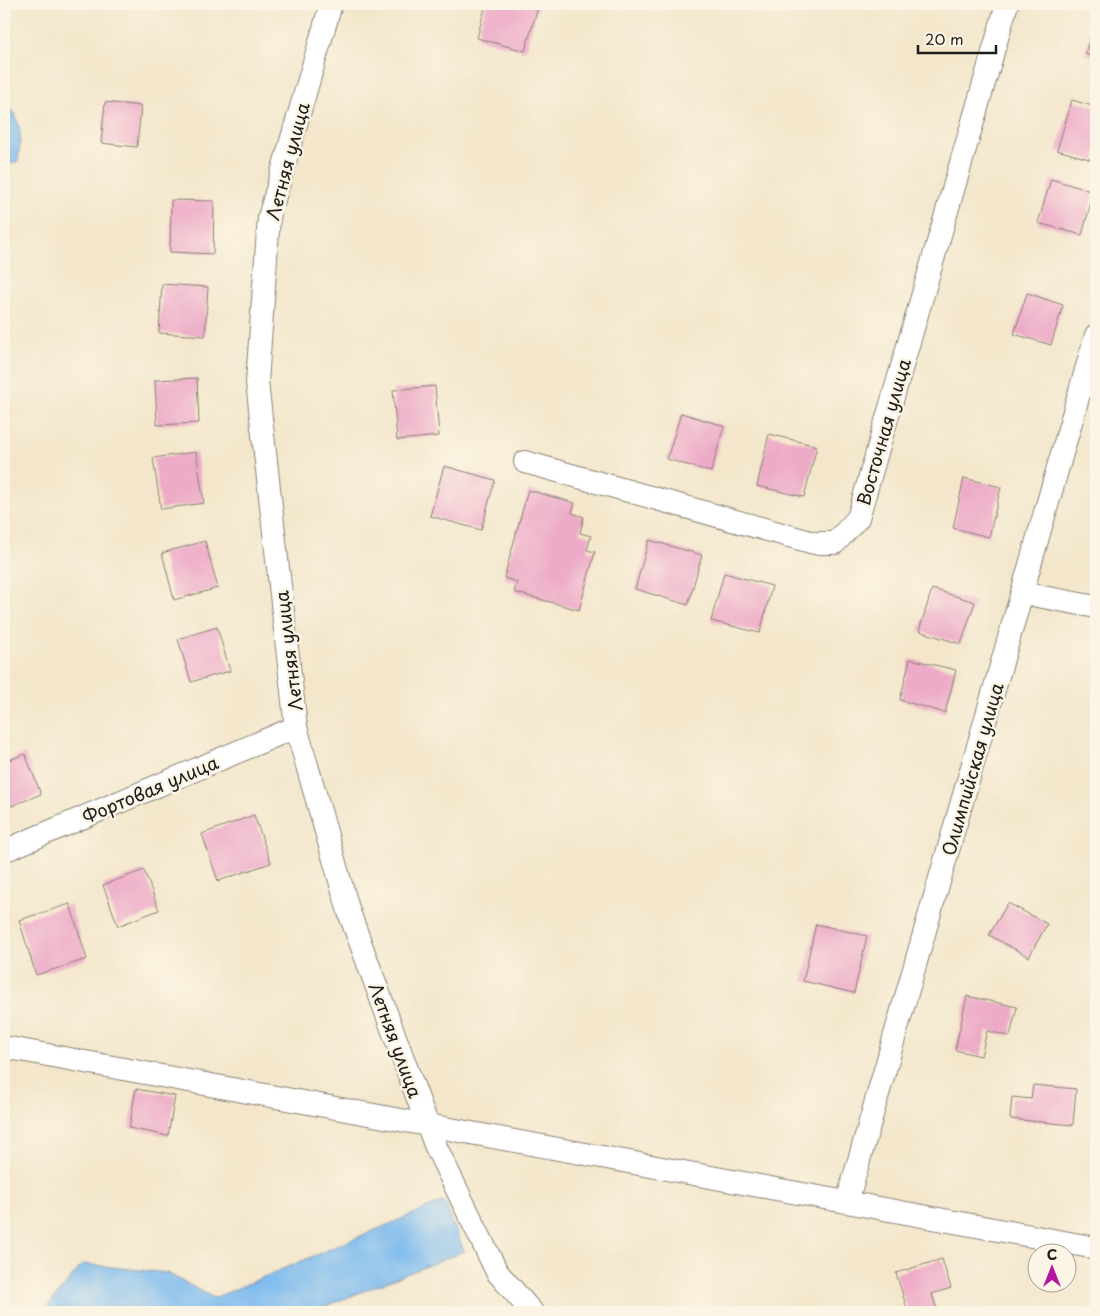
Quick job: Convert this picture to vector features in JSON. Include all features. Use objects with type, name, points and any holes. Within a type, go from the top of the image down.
[{"type":"street","name":"Летняя улица","points":[[331,4],[269,217],[257,382],[296,727],[349,912],[435,1145],[498,1272],[532,1312]]},
{"type":"street","name":"Восточная улица","points":[[525,462],[814,543],[835,543],[858,518],[1007,4]]},
{"type":"street","name":"Олимпийская улица","points":[[848,1202],[1096,335]]},
{"type":"street","points":[[1022,593],[1096,607]]},
{"type":"street","name":"Фортовая улица","points":[[4,851],[296,727]]},
{"type":"street","points":[[4,1048],[1096,1248]]},
{"type":"water","points":[[4,99],[17,121],[20,143],[18,161],[4,167]]},
{"type":"water","points":[[4,187],[10,210],[4,250]]},
{"type":"water","points":[[444,1201],[464,1251],[311,1312],[43,1312],[83,1264],[167,1273],[214,1298]]},
{"type":"building","points":[[486,4],[539,4],[525,51],[477,38]]},
{"type":"building","points":[[1096,18],[1096,57],[1085,54]]},
{"type":"building","points":[[1072,100],[1096,107],[1096,161],[1057,150]]},
{"type":"building","points":[[105,102],[141,106],[137,147],[101,143]]},
{"type":"building","points":[[1051,179],[1094,192],[1082,235],[1038,223]]},
{"type":"building","points":[[171,200],[214,201],[213,254],[170,252]]},
{"type":"building","points":[[162,284],[208,287],[205,336],[159,333]]},
{"type":"building","points":[[1027,293],[1063,305],[1051,345],[1014,334]]},
{"type":"building","points":[[197,378],[199,423],[157,425],[155,380]]},
{"type":"building","points":[[435,386],[439,436],[397,440],[393,390]]},
{"type":"building","points":[[681,413],[724,426],[711,472],[667,459]]},
{"type":"building","points":[[769,434],[817,446],[804,497],[757,486]]},
{"type":"building","points":[[196,452],[204,503],[161,509],[153,458]]},
{"type":"building","points":[[444,466],[495,480],[481,530],[430,516]]},
{"type":"building","points":[[964,478],[1001,487],[989,537],[953,528]]},
{"type":"building","points":[[528,490],[575,503],[572,513],[584,517],[580,533],[591,536],[587,550],[595,552],[579,610],[514,592],[517,582],[504,578]]},
{"type":"building","points":[[649,540],[702,555],[688,605],[635,589]]},
{"type":"building","points":[[205,541],[218,588],[174,600],[162,553]]},
{"type":"building","points":[[724,573],[772,586],[760,633],[711,621]]},
{"type":"building","points":[[932,589],[975,602],[961,644],[919,631]]},
{"type":"building","points":[[217,627],[230,671],[191,682],[178,639]]},
{"type":"building","points":[[910,659],[956,670],[945,713],[900,700]]},
{"type":"building","points":[[25,754],[41,794],[4,809],[4,762]]},
{"type":"building","points":[[254,815],[271,863],[218,881],[202,834]]},
{"type":"building","points":[[144,870],[159,910],[118,926],[103,885]]},
{"type":"building","points":[[1008,903],[1047,924],[1029,957],[989,935]]},
{"type":"building","points":[[70,904],[87,959],[36,975],[19,920]]},
{"type":"building","points":[[816,924],[867,936],[854,993],[803,981]]},
{"type":"building","points":[[967,996],[1017,1007],[1010,1036],[987,1031],[981,1056],[955,1050]]},
{"type":"building","points":[[1033,1085],[1076,1089],[1073,1125],[1010,1119],[1012,1097],[1031,1099]]},
{"type":"building","points":[[136,1089],[175,1096],[168,1136],[129,1128]]},
{"type":"building","points":[[942,1259],[951,1288],[932,1294],[937,1311],[908,1312],[896,1273]]}]
